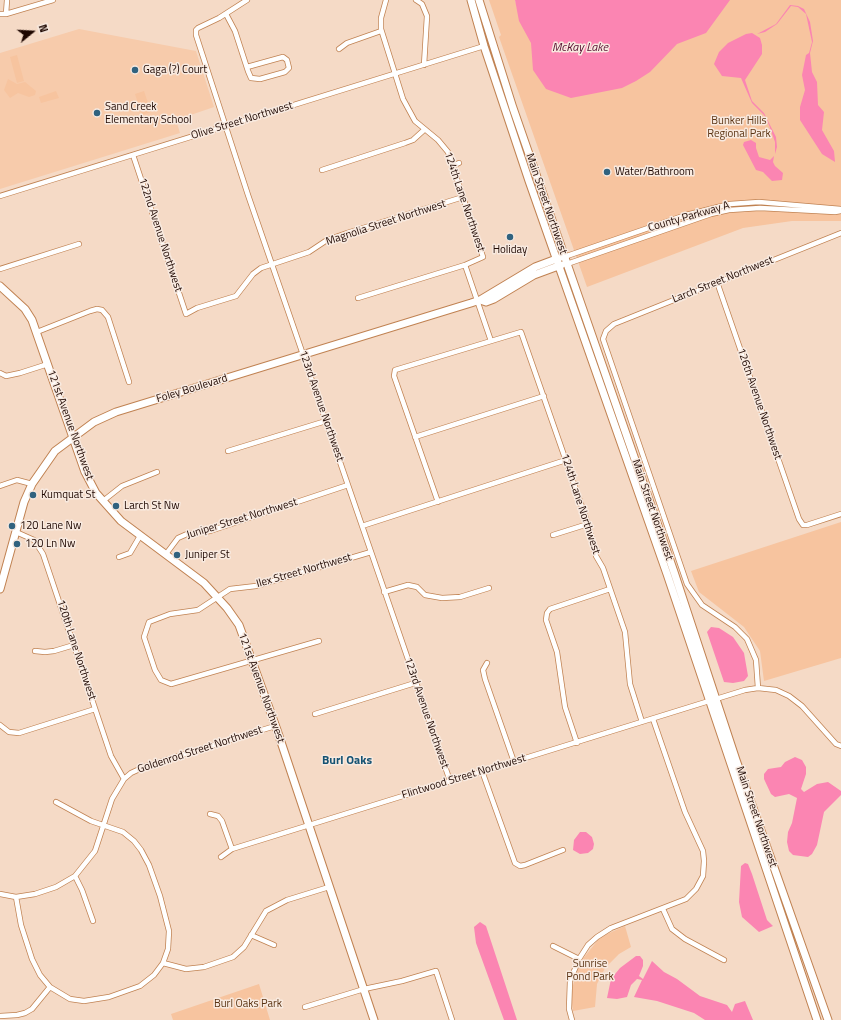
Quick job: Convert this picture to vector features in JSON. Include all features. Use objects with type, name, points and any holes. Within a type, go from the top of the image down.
[{"type":"main road","name":"Main Street Northwest","points":[[471,0],[484,46],[558,266],[712,700],[828,1020]]},
{"type":"main road","name":"Main Street Northwest","points":[[479,0],[500,69],[712,700],[817,1020]]},
{"type":"main road","name":"Foley Boulevard","points":[[0,589],[24,502],[32,484],[55,451],[94,422],[116,412],[479,301],[517,276],[556,259],[565,260]]},
{"type":"main road","name":"Foley Boulevard","points":[[479,301],[486,302],[494,299],[534,275],[558,266],[565,260]]},
{"type":"main road","name":"121st Avenue Northwest","points":[[0,286],[25,309],[37,332],[85,472],[96,493],[116,516],[140,536],[204,583],[218,596],[239,625],[253,660],[374,1020]]},
{"type":"street","points":[[6,14],[7,0]]},
{"type":"street","points":[[0,14],[6,14],[53,0]]},
{"type":"street","points":[[247,0],[226,14],[235,31],[247,67],[251,78],[256,80],[285,72],[289,68],[287,60],[283,57],[247,67]]},
{"type":"street","name":"124th Lane Northwest","points":[[386,0],[381,18],[381,31],[394,74],[407,110],[414,121],[444,147],[452,166],[483,257],[465,265],[479,301],[491,341],[521,332],[588,524],[596,556],[603,568],[625,632],[630,684],[642,722]]},
{"type":"street","points":[[416,0],[422,4],[427,16],[424,65]]},
{"type":"street","name":"123rd Avenue Northwest","points":[[226,14],[196,30],[206,70],[450,781]]},
{"type":"street","points":[[339,50],[347,43],[381,31]]},
{"type":"street","name":"Olive Street Northwest","points":[[0,196],[484,46]]},
{"type":"street","points":[[322,170],[413,140],[424,130]]},
{"type":"street","name":"122nd Avenue Northwest","points":[[133,155],[186,314]]},
{"type":"street","points":[[452,166],[459,164]]},
{"type":"street","name":"Magnolia Street Northwest","points":[[186,314],[197,308],[236,296],[253,274],[261,268],[309,252],[327,240],[463,197]]},
{"type":"street","name":"County Parkway A","points":[[565,260],[686,216],[730,204],[759,202],[841,210]]},
{"type":"street","name":"County Parkway A","points":[[565,260],[711,214],[729,210],[760,208],[835,212],[841,210]]},
{"type":"street","name":"Larch Street Northwest","points":[[758,688],[756,660],[747,639],[736,627],[702,605],[687,584],[603,339],[606,331],[614,324],[841,234]]},
{"type":"street","points":[[0,269],[79,244]]},
{"type":"street","points":[[358,298],[465,265]]},
{"type":"street","name":"126th Avenue Northwest","points":[[717,282],[799,519],[803,525],[841,514]]},
{"type":"street","points":[[37,332],[90,311],[101,310],[108,317],[129,382]]},
{"type":"street","points":[[438,502],[394,376],[395,370],[491,341]]},
{"type":"street","points":[[0,373],[6,376],[48,364]]},
{"type":"street","points":[[415,437],[544,396]]},
{"type":"street","points":[[228,451],[326,421]]},
{"type":"street","points":[[362,526],[566,460]]},
{"type":"street","points":[[103,501],[122,486],[157,472]]},
{"type":"street","points":[[0,486],[17,480],[32,484]]},
{"type":"street","name":"Juniper Street Northwest","points":[[166,554],[178,538],[187,534],[210,531],[348,485]]},
{"type":"street","points":[[553,535],[588,524]]},
{"type":"street","name":"120th Lane Northwest","points":[[16,532],[34,540],[41,549],[111,756],[124,779]]},
{"type":"street","points":[[118,556],[130,553],[140,536]]},
{"type":"street","name":"Ilex Street Northwest","points":[[253,660],[184,682],[171,684],[166,683],[161,680],[155,670],[144,636],[149,622],[170,614],[198,610],[210,604],[218,596],[230,589],[256,586],[371,552]]},
{"type":"street","points":[[384,592],[408,585],[417,587],[425,595],[460,598],[490,588]]},
{"type":"street","points":[[577,743],[566,707],[557,652],[546,620],[547,613],[550,609],[610,589]]},
{"type":"street","points":[[253,660],[319,641]]},
{"type":"street","points":[[35,651],[49,652],[74,644]]},
{"type":"street","points":[[487,663],[483,670],[514,762]]},
{"type":"street","points":[[315,714],[416,683]]},
{"type":"street","name":"Flintwood Street Northwest","points":[[221,857],[232,849],[745,690],[758,688],[776,690],[789,696],[802,706],[836,744],[841,746]]},
{"type":"street","points":[[0,725],[9,732],[19,734],[95,709]]},
{"type":"street","points":[[572,1020],[569,1009],[570,981],[579,959],[588,945],[604,932],[686,899],[696,889],[703,876],[704,861],[700,844],[685,812],[653,718]]},
{"type":"street","name":"Goldenrod Street Northwest","points":[[0,894],[16,897],[45,891],[75,876],[95,851],[105,826],[112,799],[124,779],[131,773],[146,766],[275,726]]},
{"type":"street","points":[[482,772],[515,863],[520,866],[525,865],[562,850]]},
{"type":"street","points":[[16,897],[21,925],[32,959],[40,975],[50,987],[70,999],[84,1001],[109,997],[140,986],[154,975],[163,963],[168,949],[170,931],[149,865],[134,841],[123,832],[73,813],[56,802]]},
{"type":"street","points":[[210,814],[218,816],[222,821],[232,849]]},
{"type":"street","points":[[75,876],[82,890],[92,921]]},
{"type":"street","points":[[163,963],[186,969],[204,967],[234,957],[244,947],[266,911],[287,900],[329,887]]},
{"type":"street","points":[[663,909],[672,929],[685,939],[724,960]]},
{"type":"street","points":[[251,935],[274,945]]},
{"type":"street","points":[[553,946],[579,959]]},
{"type":"street","points":[[305,1007],[364,989],[402,981],[436,971],[452,1020]]},
{"type":"street","points":[[0,1016],[17,1016],[26,1013],[32,1009],[50,987]]},
{"type":"shaded area","name":"Sand Creek Elementary School","points":[[79,29],[196,51],[214,107],[176,120],[180,133],[0,189],[0,53]]},
{"type":"green space","name":"Bunker Hills Regional Park","points":[[489,0],[515,0],[521,23],[560,0],[841,0],[841,221],[792,221],[743,228],[587,287],[499,37],[501,35]]},
{"type":"green space","points":[[17,55],[24,81],[17,83],[10,57]]},
{"type":"green space","points":[[8,79],[17,84],[25,82],[36,91],[35,95],[29,97],[18,93],[10,98],[4,90]]},
{"type":"green space","points":[[56,91],[59,98],[41,103],[39,97]]},
{"type":"green space","points":[[144,91],[151,112],[142,115],[135,94]]},
{"type":"green space","points":[[841,522],[841,658],[764,681],[760,651],[744,627],[699,592],[691,571]]},
{"type":"green space","name":"Sunrise Pond Park","points":[[625,926],[631,947],[619,954],[605,968],[597,984],[595,1007],[573,1011],[571,998],[573,985],[581,961],[598,940]]},
{"type":"green space","name":"Burl Oaks Park","points":[[259,984],[270,1020],[173,1020],[171,1014]]},
{"type":"water","name":"McKay Lake","points":[[515,0],[730,0],[706,33],[677,44],[650,72],[636,81],[622,88],[571,98],[546,89],[533,70],[531,43],[519,21]]},
{"type":"water","points":[[790,5],[798,6],[804,9],[810,22],[813,41],[810,53],[812,72],[817,82],[818,105],[824,112],[822,130],[834,151],[835,162],[822,154],[800,120],[800,107],[805,90],[802,75],[806,55],[809,53],[812,42],[806,14],[798,7],[791,6],[777,24],[765,32],[757,34],[776,24]]},
{"type":"water","points":[[752,33],[760,38],[762,54],[745,80],[752,101],[764,113],[776,137],[777,147],[775,154],[775,142],[769,125],[764,115],[752,103],[741,78],[722,76],[714,64],[719,52],[728,43],[746,34]]},
{"type":"water","points":[[751,140],[756,143],[759,157],[770,160],[774,156],[773,162],[775,166],[783,173],[782,180],[772,181],[763,172],[756,170],[743,145],[744,142]]},
{"type":"water","points":[[711,627],[719,628],[733,637],[744,653],[748,676],[744,681],[733,683],[724,682],[707,632]]},
{"type":"water","points":[[795,757],[802,760],[806,767],[806,774],[801,789],[804,792],[817,784],[828,782],[841,791],[841,795],[824,812],[817,845],[812,854],[808,857],[793,855],[789,851],[787,842],[788,832],[792,823],[797,798],[789,794],[775,797],[771,794],[764,779],[764,774],[768,769],[781,767],[785,762]]},
{"type":"water","points":[[580,832],[586,832],[592,837],[594,844],[593,849],[588,853],[580,854],[573,850],[574,840]]},
{"type":"water","points":[[745,863],[748,864],[752,874],[767,920],[773,926],[759,932],[742,917],[739,902],[741,866]]},
{"type":"water","points":[[480,922],[486,926],[517,1020],[504,1020],[476,943],[474,927]]},
{"type":"water","points":[[636,956],[640,956],[643,960],[643,966],[639,976],[643,979],[652,961],[664,972],[677,979],[700,996],[727,1005],[732,1012],[735,1004],[745,1001],[753,1020],[705,1020],[694,1013],[657,1001],[634,997],[642,980],[637,979],[631,985],[627,997],[617,999],[607,998],[611,979],[620,968]]},
{"type":"place","name":"Gaga (?) Court","points":[[135,70]]},
{"type":"place","name":"Sand Creek Elementary School","points":[[97,113]]},
{"type":"place","name":"Water/Bathroom","points":[[607,172]]},
{"type":"place","name":"Holiday","points":[[510,237]]},
{"type":"place","name":"Kumquat St","points":[[33,495]]},
{"type":"place","name":"Larch St Nw","points":[[116,506]]},
{"type":"place","name":"120 Lane Nw","points":[[12,526]]},
{"type":"place","name":"120 Ln Nw","points":[[17,544]]},
{"type":"place","name":"Juniper St","points":[[177,555]]},
{"type":"district","name":"Burl Oaks","points":[[347,761]]}]
